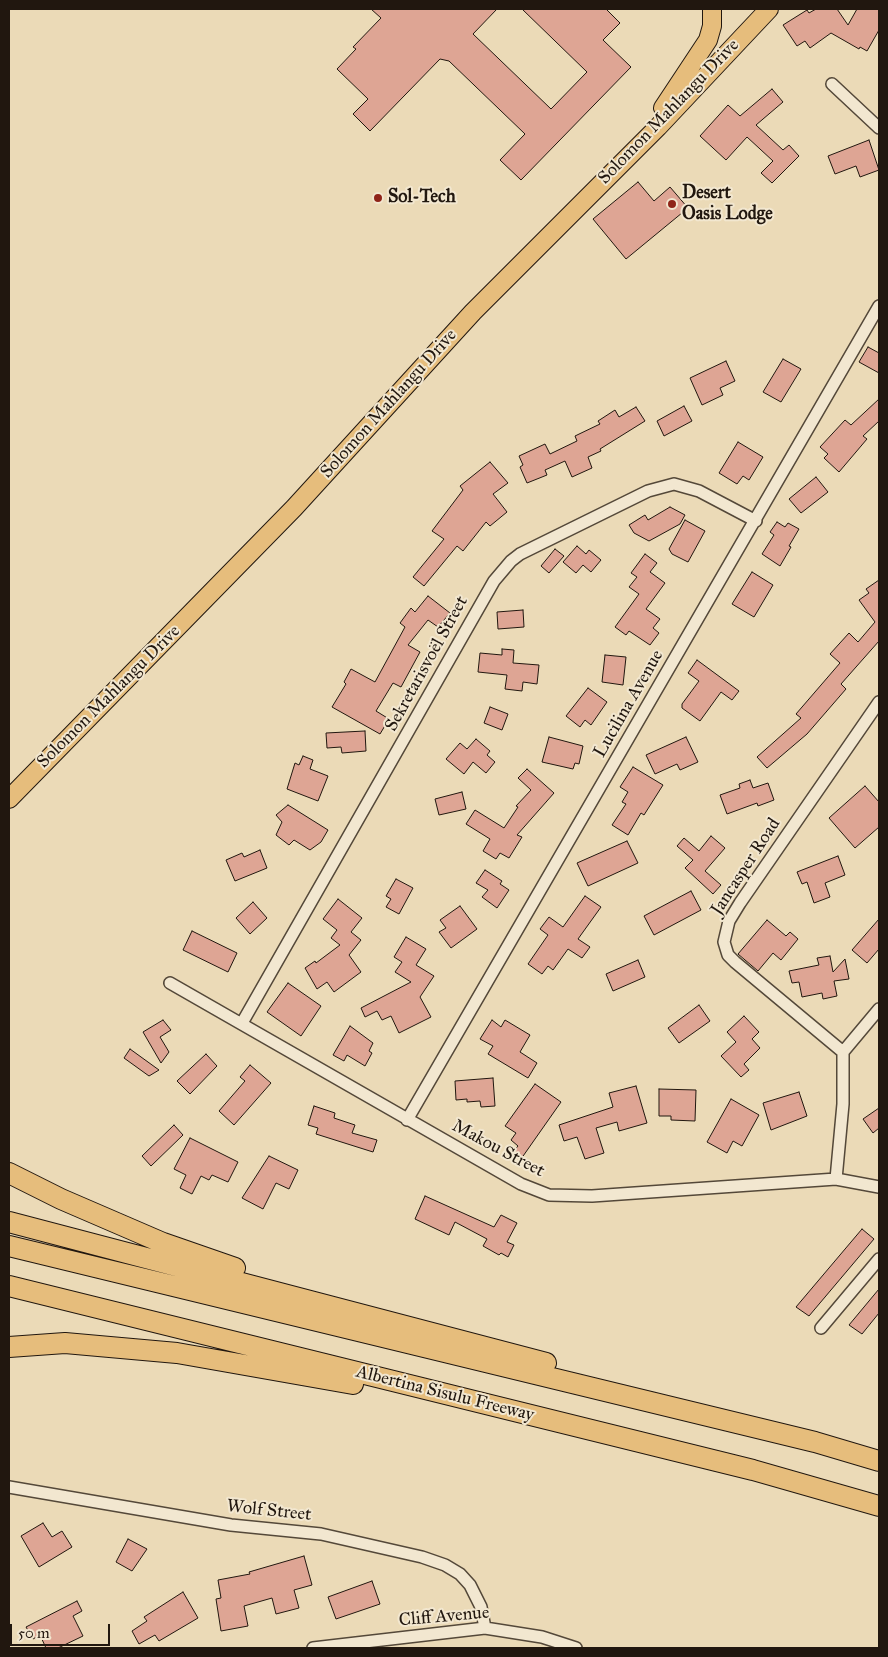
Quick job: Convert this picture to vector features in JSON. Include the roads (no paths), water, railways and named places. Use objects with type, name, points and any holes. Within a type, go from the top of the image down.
[{"type":"highway","points":[[9,1173],[61,1199],[181,1249],[309,1291],[421,1324],[467,1342]]},
{"type":"highway","points":[[9,1222],[757,1419],[815,1442]]},
{"type":"highway","points":[[9,1246],[815,1442],[879,1460]]},
{"type":"highway","name":"Albertina Sisulu Freeway","points":[[9,1286],[753,1470],[879,1506]]},
{"type":"highway","points":[[9,1347],[65,1343],[177,1353],[443,1400],[469,1400]]},
{"type":"main road","points":[[629,155],[700,55],[712,26],[712,9]]},
{"type":"main road","name":"Solomon Mahlangu Drive","points":[[9,799],[287,515],[473,312],[629,155],[769,9]]},
{"type":"street","points":[[832,84],[879,128]]},
{"type":"street","name":"Lucilina Avenue","points":[[407,1120],[879,306]]},
{"type":"street","name":"Sekretarisvoël Street","points":[[242,1023],[494,581],[511,561],[526,550],[648,491],[674,484],[699,491],[756,521]]},
{"type":"street","name":"Jancasper Road","points":[[843,1052],[735,962],[728,955],[724,942],[727,926],[740,903],[879,702]]},
{"type":"street","name":"Makou Street","points":[[170,983],[407,1120],[521,1184],[537,1191],[560,1196],[592,1196],[836,1179],[879,1187]]},
{"type":"street","points":[[836,1179],[843,1104],[843,1052],[879,1009]]},
{"type":"street","points":[[821,1328],[879,1259]]},
{"type":"street","name":"Wolf Street","points":[[9,1487],[231,1525],[321,1534],[422,1557],[445,1565],[460,1574],[470,1585],[481,1607],[485,1628]]},
{"type":"street","name":"Cliff Avenue","points":[[313,1648],[485,1628],[542,1636],[576,1648]]},
{"type":"place","name":"Sol-Tech","points":[[378,198]]},
{"type":"place","name":"Desert Oasis Lodge","points":[[672,204]]}]
